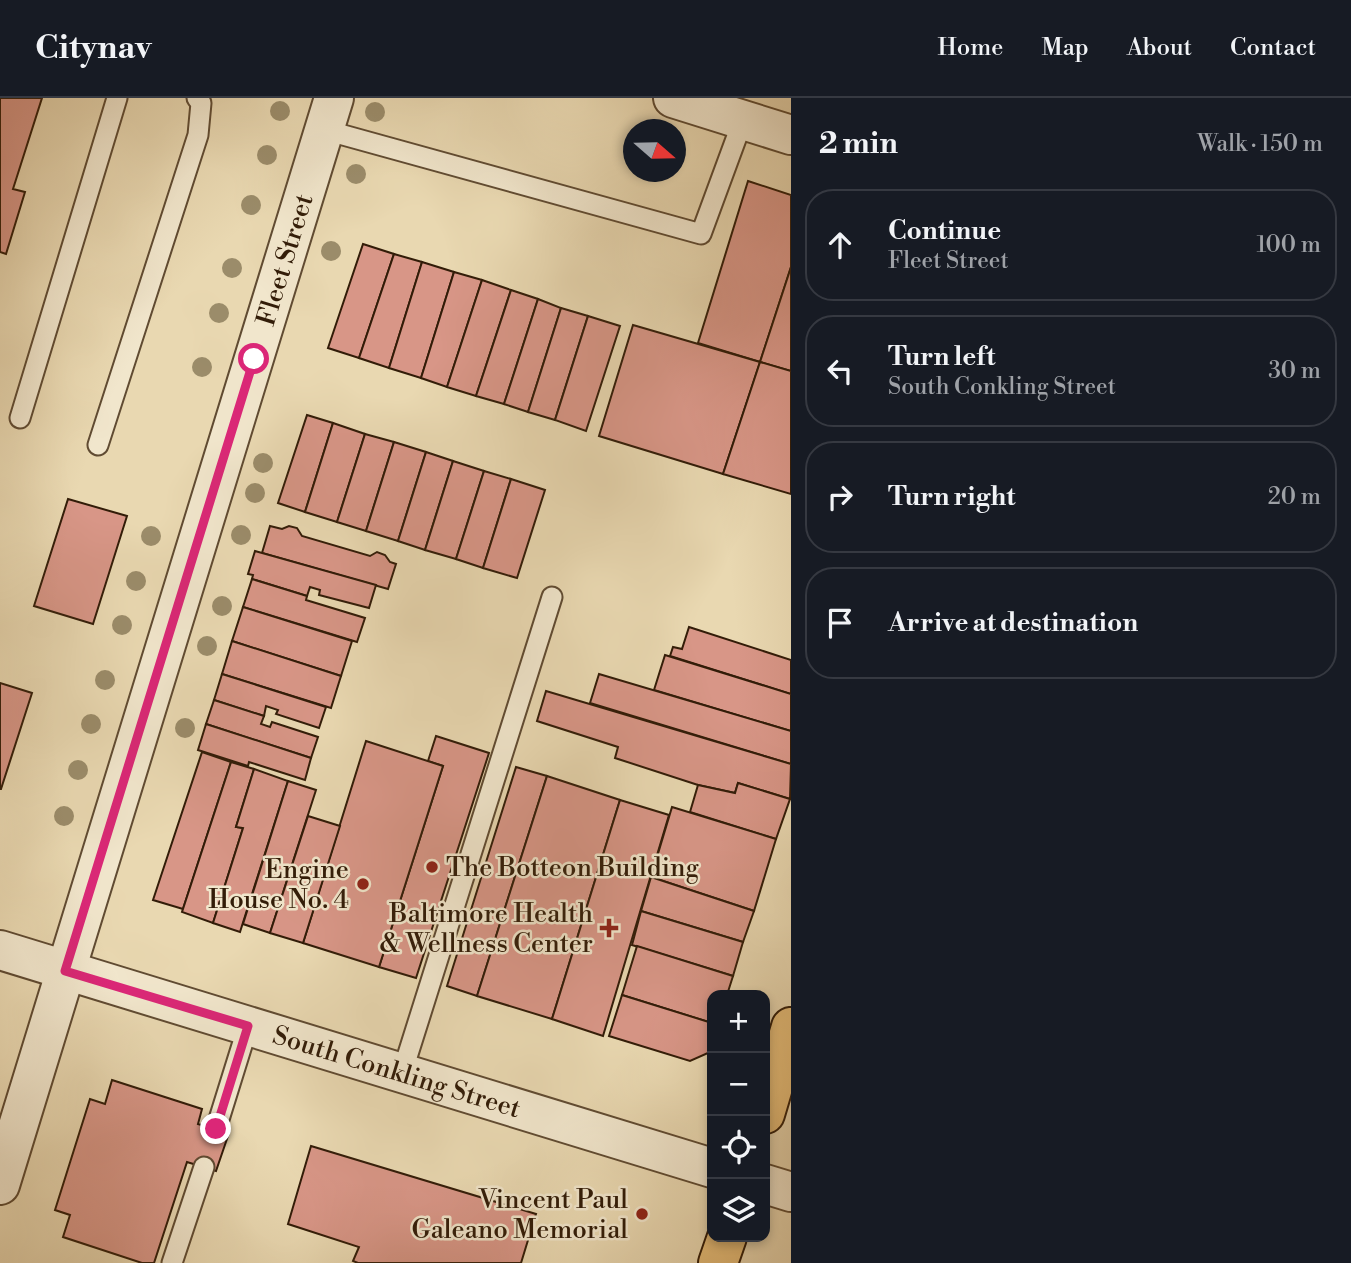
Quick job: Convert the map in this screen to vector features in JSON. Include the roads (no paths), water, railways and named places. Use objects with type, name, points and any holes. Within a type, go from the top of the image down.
[{"type":"main road","points":[[770,1097],[791,1027]]},
{"type":"main road","points":[[718,1263],[725,1242]]},
{"type":"street","points":[[673,98],[791,135]]},
{"type":"street","name":"Fleet Street","points":[[0,1185],[330,114]]},
{"type":"street","name":"South Conkling Street","points":[[0,950],[707,1166]]},
{"type":"street","points":[[770,1186],[791,1192]]},
{"type":"lane","points":[[20,418],[117,98]]},
{"type":"lane","points":[[98,445],[198,135],[201,103],[197,98]]},
{"type":"lane","points":[[330,114],[701,234],[743,120]]},
{"type":"lane","points":[[402,1073],[552,597]]},
{"type":"lane","points":[[216,1129],[248,1026]]},
{"type":"lane","points":[[172,1263],[204,1167]]},
{"type":"place","name":"The Botteon Building","points":[[432,867]]},
{"type":"place","name":"Engine House No. 4","points":[[363,884]]},
{"type":"place","name":"Baltimore Health & Wellness Center","points":[[609,928]]},
{"type":"place","name":"Vincent Paul Galeano Memorial","points":[[642,1214]]}]
